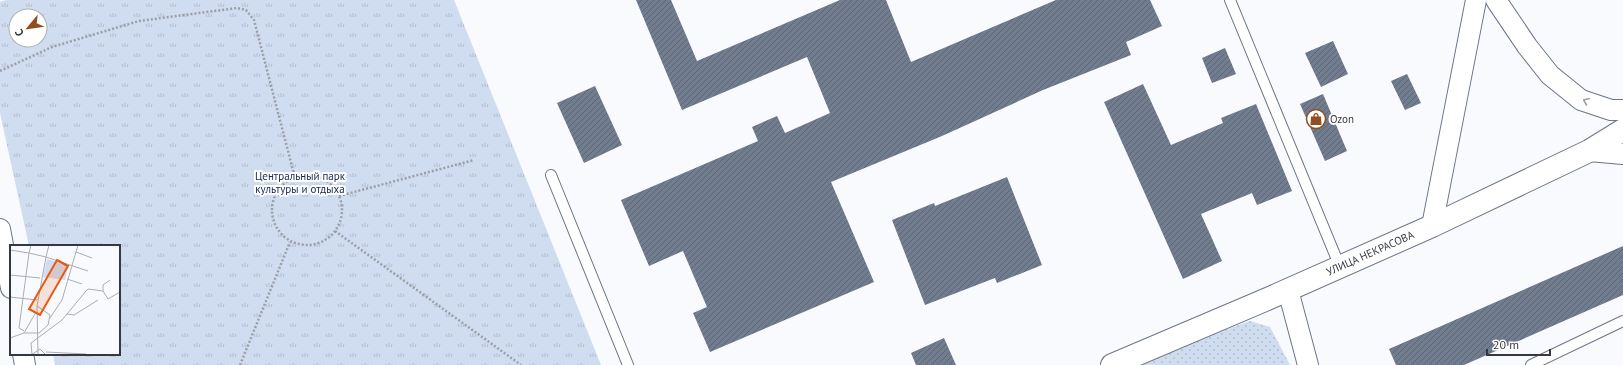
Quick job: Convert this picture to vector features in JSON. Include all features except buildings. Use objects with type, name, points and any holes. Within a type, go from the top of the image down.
[{"type":"main road","name":"УЛИЦА НЕКРАСОВА","points":[[1112,365],[1288,290],[1432,226],[1589,151],[1623,130]]},
{"type":"street","points":[[1432,226],[1476,0]]},
{"type":"street","points":[[1496,0],[1527,46],[1550,75],[1581,100],[1611,110],[1623,110]]},
{"type":"street","points":[[1589,151],[1623,154]]},
{"type":"street","points":[[0,229],[10,283]]},
{"type":"street","points":[[1288,290],[1308,365]]},
{"type":"street","points":[[23,355],[25,365]]},
{"type":"lane","points":[[1230,0],[1340,267]]},
{"type":"lane","points":[[551,175],[628,365]]},
{"type":"lane","points":[[1531,365],[1623,321]]},
{"type":"path","points":[[0,71],[52,47],[140,21],[237,8],[246,10],[254,20],[295,178]]},
{"type":"path","points":[[339,196],[474,160]]},
{"type":"path","points":[[306,175],[316,176],[326,181],[334,188],[339,196],[342,208],[340,219],[335,231],[319,243],[309,245],[290,242],[280,232],[274,222],[272,212],[278,191],[286,183],[295,178],[306,175]]},
{"type":"path","points":[[335,231],[521,365]]},
{"type":"path","points":[[240,365],[290,242]]},
{"type":"green space","name":"Центральный парк культуры и отдыха","points":[[6,0],[454,0],[601,365],[55,365],[53,355],[120,355],[120,245],[29,245],[0,113],[0,2]]},
{"type":"green space","points":[[1250,321],[1270,327],[1290,365],[1125,365]]},
{"type":"place","name":"Ozon","points":[[1316,119]]}]
